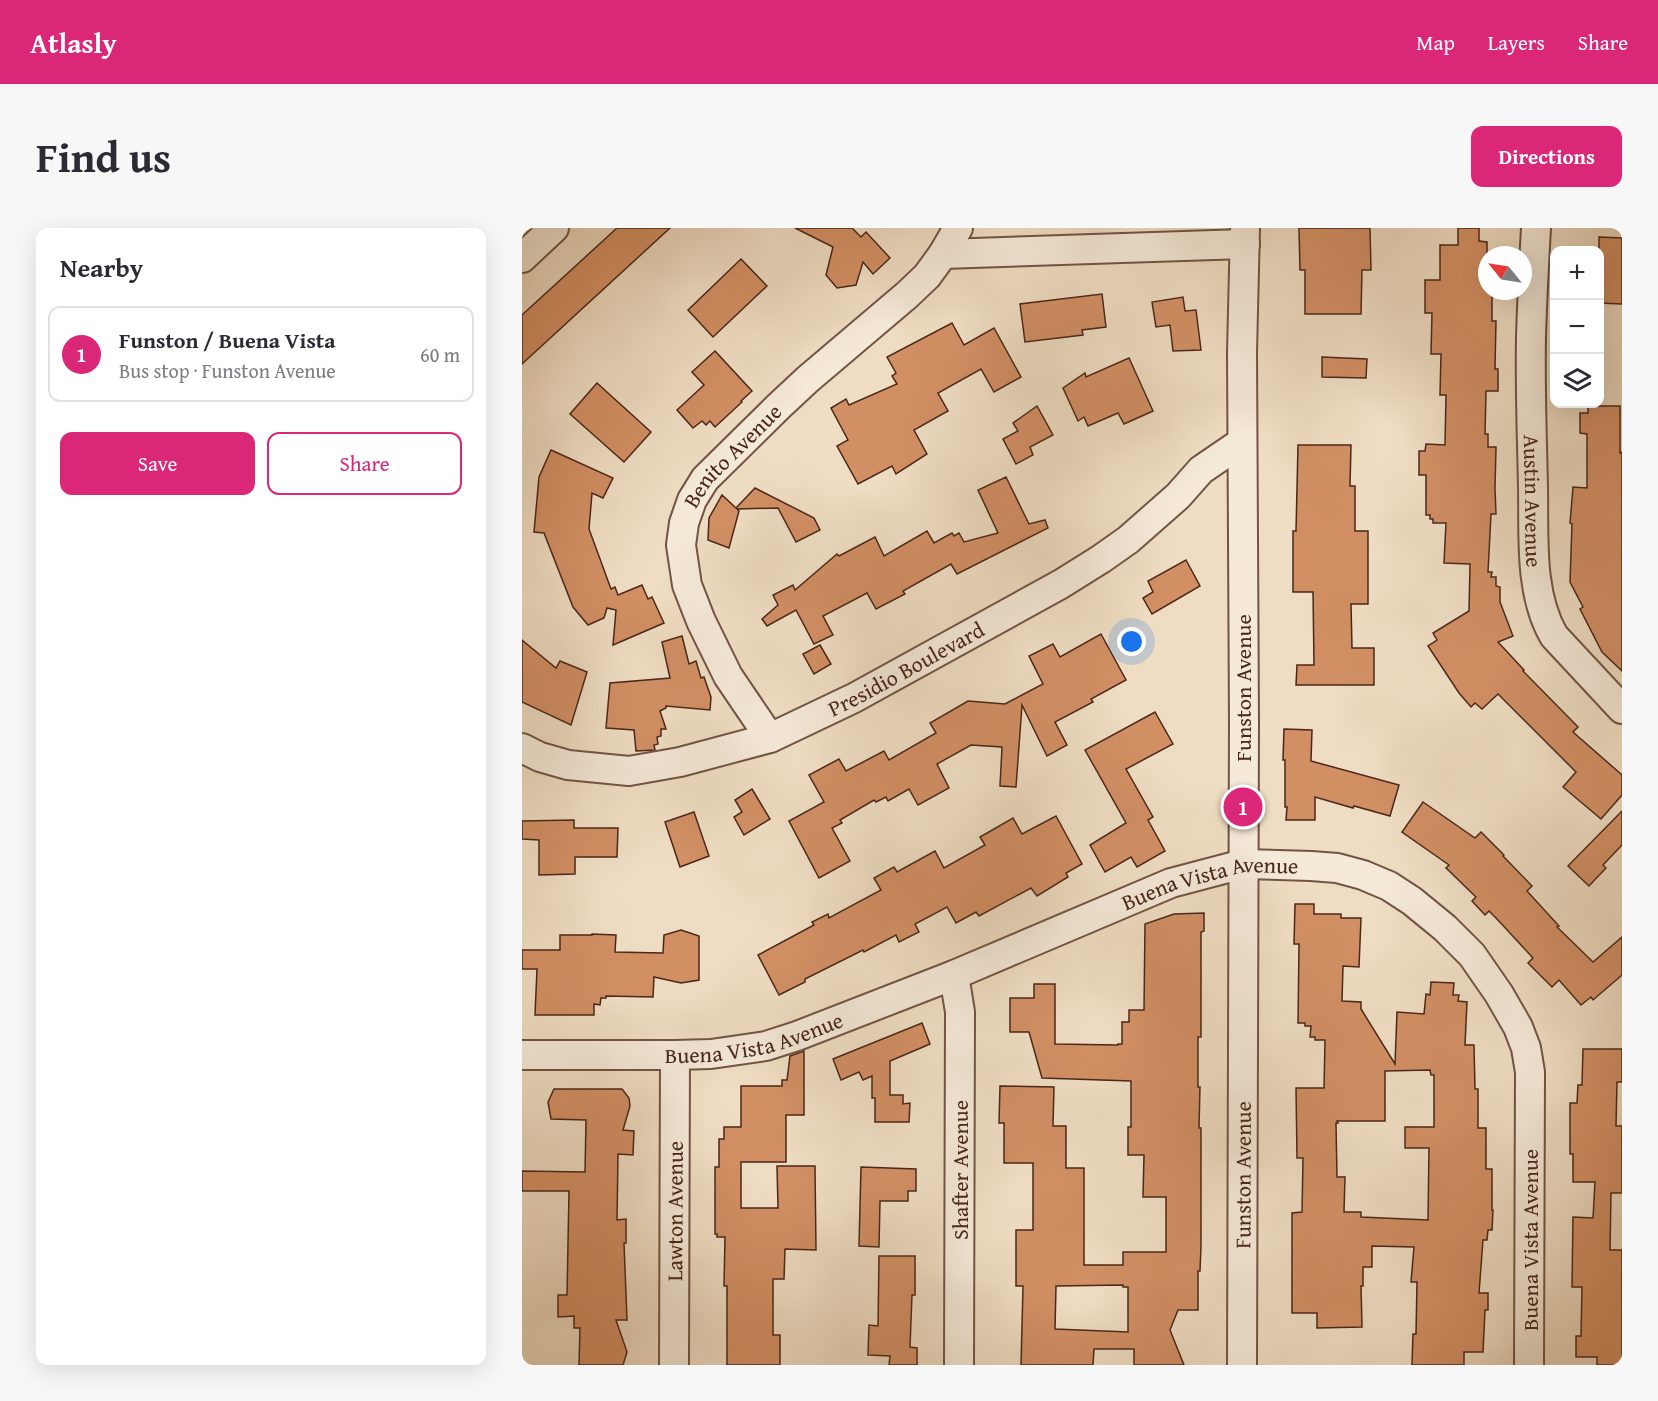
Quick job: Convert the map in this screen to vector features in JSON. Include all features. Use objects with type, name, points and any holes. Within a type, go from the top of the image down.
[{"type":"street","points":[[522,258],[554,228]]},
{"type":"street","name":"Benito Avenue","points":[[770,738],[728,676],[701,621],[687,585],[681,544],[684,523],[692,500],[705,479],[808,379],[927,276],[958,228]]},
{"type":"street","name":"Austin Avenue","points":[[1536,228],[1531,339],[1535,564],[1539,595],[1546,622],[1554,636],[1622,710]]},
{"type":"street","points":[[943,254],[1245,236]]},
{"type":"street","name":"Funston Avenue","points":[[1242,1365],[1242,353],[1245,236]]},
{"type":"street","name":"Presidio Boulevard","points":[[522,748],[540,758],[568,765],[629,771],[680,762],[770,738],[855,698],[1061,584],[1128,540],[1178,496],[1201,470],[1242,442]]},
{"type":"street","name":"Buena Vista Avenue","points":[[522,1055],[711,1054],[766,1046],[954,975],[1172,883],[1243,864],[1337,868],[1363,875],[1389,886],[1412,901],[1445,928],[1472,955],[1499,994],[1518,1027],[1526,1048],[1530,1072],[1529,1365]]},
{"type":"street","name":"Shafter Avenue","points":[[954,975],[960,1012],[959,1365]]},
{"type":"street","name":"Lawton Avenue","points":[[674,1365],[675,1055]]},
{"type":"building","points":[[617,228],[670,228],[522,364],[522,315]]},
{"type":"building","points":[[795,228],[852,228],[861,237],[866,232],[890,258],[873,274],[863,262],[856,285],[837,288],[826,275],[833,247]]},
{"type":"building","points":[[1299,228],[1370,228],[1371,270],[1362,270],[1361,314],[1305,314],[1305,270],[1300,270]]},
{"type":"building","points":[[1458,228],[1479,228],[1479,241],[1487,242],[1487,246],[1478,246],[1478,300],[1492,300],[1492,321],[1496,321],[1495,369],[1498,369],[1498,391],[1486,391],[1485,434],[1488,434],[1488,447],[1496,447],[1496,514],[1491,514],[1488,572],[1492,572],[1491,577],[1496,577],[1496,586],[1500,587],[1500,602],[1513,636],[1498,642],[1578,727],[1573,732],[1622,775],[1622,795],[1601,819],[1563,787],[1576,772],[1498,694],[1482,709],[1475,703],[1471,707],[1428,646],[1437,640],[1433,633],[1469,611],[1470,564],[1444,563],[1446,523],[1433,523],[1430,515],[1426,515],[1426,475],[1419,475],[1419,451],[1425,451],[1426,444],[1445,445],[1446,395],[1440,395],[1441,354],[1431,354],[1432,313],[1425,313],[1425,280],[1440,280],[1440,245],[1458,245]]},
{"type":"building","points":[[1599,237],[1622,238],[1622,304],[1604,303],[1604,246],[1599,246]]},
{"type":"building","points":[[741,259],[767,286],[713,337],[688,310]]},
{"type":"building","points":[[1102,294],[1106,327],[1082,330],[1083,335],[1025,342],[1020,304]]},
{"type":"building","points":[[1183,297],[1185,311],[1196,310],[1201,350],[1173,351],[1170,325],[1156,327],[1152,302]]},
{"type":"building","points":[[952,323],[964,345],[994,328],[1021,377],[994,392],[981,369],[938,393],[948,411],[914,430],[927,454],[896,474],[892,466],[858,484],[837,446],[848,440],[831,408],[846,399],[849,405],[897,384],[892,376],[896,373],[887,357]]},
{"type":"building","points":[[715,351],[752,391],[715,427],[710,421],[706,425],[702,421],[693,428],[677,410],[704,385],[692,372]]},
{"type":"building","points":[[1322,357],[1367,359],[1366,378],[1322,377]]},
{"type":"building","points":[[1129,358],[1153,411],[1124,424],[1118,413],[1088,426],[1084,417],[1078,421],[1063,388],[1085,373],[1086,377]]},
{"type":"building","points":[[597,383],[651,432],[624,462],[570,414]]},
{"type":"building","points":[[1037,406],[1053,435],[1030,447],[1033,455],[1016,464],[1003,439],[1018,431],[1013,423]]},
{"type":"building","points":[[1620,406],[1622,671],[1602,652],[1580,609],[1583,607],[1570,582],[1572,524],[1570,523],[1573,487],[1587,488],[1587,434],[1580,433],[1580,413],[1588,413],[1588,408]]},
{"type":"building","points":[[1298,445],[1351,445],[1350,486],[1355,486],[1355,531],[1368,531],[1368,604],[1351,604],[1352,648],[1374,648],[1374,685],[1296,685],[1297,665],[1314,665],[1313,592],[1293,592],[1293,531],[1296,531]]},
{"type":"building","points":[[551,450],[613,478],[603,498],[592,493],[589,529],[611,589],[615,587],[618,595],[642,585],[648,599],[652,597],[664,623],[613,645],[616,610],[607,608],[604,618],[588,625],[573,607],[544,533],[534,532],[539,477]]},
{"type":"building","points":[[1006,477],[1029,524],[1045,520],[1048,528],[957,574],[951,564],[903,591],[905,594],[876,609],[867,593],[823,616],[833,635],[814,644],[796,610],[767,626],[762,619],[778,605],[773,595],[793,585],[795,590],[837,554],[839,556],[875,537],[884,556],[927,531],[934,543],[952,533],[954,536],[959,533],[964,542],[998,533],[978,490]]},
{"type":"building","points":[[755,488],[814,518],[820,530],[796,542],[778,508],[737,509],[739,511],[729,548],[708,540],[709,518],[722,495],[736,508]]},
{"type":"building","points":[[1186,560],[1200,586],[1152,614],[1143,598],[1153,592],[1148,581]]},
{"type":"building","points":[[1101,634],[1126,680],[1091,699],[1093,702],[1055,722],[1067,745],[1047,756],[1022,705],[1016,787],[1000,786],[1002,747],[971,745],[937,764],[949,788],[918,805],[909,789],[888,801],[886,797],[876,802],[874,800],[840,820],[842,823],[832,828],[850,861],[819,878],[789,821],[824,802],[809,775],[839,759],[846,771],[884,751],[889,760],[936,733],[930,723],[968,701],[1005,704],[1043,684],[1029,656],[1053,644],[1060,657]]},
{"type":"building","points":[[682,636],[689,664],[696,661],[701,678],[704,677],[711,697],[710,710],[666,706],[660,711],[666,729],[661,729],[661,736],[657,737],[658,744],[654,745],[655,750],[636,751],[634,730],[606,728],[610,683],[670,678],[662,642]]},
{"type":"building","points":[[522,640],[556,668],[560,661],[587,672],[571,725],[522,702]]},
{"type":"building","points":[[820,645],[831,664],[814,674],[803,654]]},
{"type":"building","points":[[1155,712],[1173,744],[1126,769],[1153,817],[1148,820],[1165,851],[1137,867],[1131,857],[1105,872],[1090,845],[1126,823],[1085,750]]},
{"type":"building","points":[[1284,729],[1312,730],[1311,761],[1399,785],[1390,816],[1315,797],[1315,820],[1286,820]]},
{"type":"building","points":[[752,789],[770,819],[744,835],[734,817],[742,812],[735,800]]},
{"type":"building","points":[[1423,802],[1475,838],[1481,832],[1532,886],[1527,891],[1559,926],[1557,927],[1593,962],[1622,937],[1622,975],[1593,1000],[1591,997],[1581,1005],[1559,980],[1552,987],[1528,963],[1533,958],[1497,919],[1489,911],[1485,915],[1472,901],[1476,897],[1446,868],[1449,865],[1402,832]]},
{"type":"building","points":[[1622,811],[1622,845],[1603,865],[1606,868],[1589,886],[1568,866]]},
{"type":"building","points":[[694,812],[709,856],[680,867],[665,822]]},
{"type":"building","points":[[1056,816],[1082,864],[1066,873],[1068,877],[1037,896],[1031,888],[979,916],[976,912],[956,923],[947,907],[915,924],[919,932],[899,942],[896,935],[805,979],[805,982],[779,995],[758,955],[814,925],[812,922],[828,914],[829,918],[881,890],[874,878],[894,867],[897,872],[935,851],[944,868],[985,845],[980,837],[1013,818],[1022,834]]},
{"type":"building","points":[[574,820],[574,828],[618,828],[617,857],[575,857],[575,874],[539,875],[539,840],[522,839],[522,821]]},
{"type":"building","points":[[1295,904],[1314,904],[1314,914],[1341,914],[1341,918],[1361,918],[1359,967],[1343,966],[1342,1001],[1361,1002],[1361,1009],[1395,1064],[1397,1012],[1424,1014],[1426,994],[1430,995],[1431,982],[1454,983],[1453,995],[1459,995],[1458,1001],[1467,1002],[1465,1045],[1474,1045],[1475,1089],[1478,1089],[1478,1128],[1486,1128],[1486,1169],[1492,1169],[1493,1210],[1492,1230],[1488,1230],[1487,1240],[1483,1240],[1479,1293],[1488,1293],[1483,1352],[1464,1352],[1464,1365],[1412,1365],[1413,1334],[1416,1334],[1417,1282],[1411,1282],[1414,1247],[1372,1246],[1372,1267],[1363,1267],[1362,1327],[1317,1328],[1317,1313],[1292,1313],[1292,1213],[1302,1212],[1303,1158],[1297,1158],[1296,1088],[1324,1088],[1325,1040],[1315,1040],[1315,1037],[1310,1037],[1311,1026],[1298,1023],[1299,944],[1294,944]],"holes":[[[1430,1070],[1431,1075],[1434,1075],[1434,1127],[1405,1127],[1405,1148],[1429,1148],[1428,1220],[1361,1217],[1361,1212],[1344,1212],[1345,1177],[1337,1177],[1337,1121],[1385,1121],[1385,1071]]]},
{"type":"building","points":[[1204,913],[1204,931],[1201,932],[1201,1037],[1198,1037],[1201,1246],[1200,1271],[1198,1271],[1198,1310],[1178,1310],[1170,1330],[1184,1365],[1134,1365],[1134,1349],[1094,1349],[1093,1365],[1021,1365],[1023,1286],[1016,1286],[1016,1230],[1033,1230],[1033,1163],[1004,1163],[1004,1123],[999,1123],[1000,1086],[1054,1087],[1053,1126],[1066,1126],[1066,1168],[1084,1168],[1084,1265],[1123,1265],[1123,1252],[1166,1252],[1166,1197],[1143,1197],[1144,1155],[1128,1155],[1128,1127],[1131,1127],[1131,1081],[1042,1078],[1029,1032],[1010,1032],[1010,998],[1034,998],[1034,984],[1055,984],[1055,1044],[1122,1044],[1122,1022],[1129,1022],[1129,1010],[1144,1010],[1145,924],[1174,914]],"holes":[[[1123,1285],[1123,1287],[1128,1287],[1128,1332],[1055,1329],[1056,1286]]]},
{"type":"building","points":[[681,930],[699,936],[699,980],[681,983],[654,977],[653,997],[606,996],[606,998],[601,998],[600,1005],[594,1004],[594,1015],[535,1015],[537,969],[522,969],[522,950],[560,950],[560,935],[592,934],[616,935],[615,952],[663,953],[664,935]]},
{"type":"building","points":[[922,1023],[930,1044],[890,1061],[890,1095],[903,1095],[903,1104],[910,1103],[909,1122],[875,1122],[872,1076],[863,1080],[859,1072],[841,1080],[833,1059]]},
{"type":"building","points":[[1583,1049],[1622,1049],[1622,1082],[1617,1082],[1616,1126],[1622,1126],[1622,1193],[1611,1193],[1610,1250],[1622,1250],[1622,1365],[1597,1365],[1597,1357],[1576,1357],[1576,1336],[1581,1336],[1582,1287],[1572,1287],[1573,1217],[1593,1218],[1595,1182],[1573,1182],[1573,1154],[1570,1154],[1570,1103],[1577,1103],[1578,1085],[1582,1085]]},
{"type":"building","points":[[804,1051],[804,1115],[786,1115],[786,1162],[741,1162],[741,1208],[778,1208],[777,1166],[815,1166],[816,1250],[785,1249],[784,1279],[773,1279],[773,1335],[780,1335],[780,1365],[727,1365],[725,1237],[717,1237],[715,1234],[715,1167],[719,1167],[719,1139],[724,1139],[724,1127],[741,1127],[741,1086],[782,1086],[782,1080],[787,1080],[790,1056]]},
{"type":"building","points":[[554,1089],[622,1089],[629,1098],[630,1106],[623,1130],[634,1131],[633,1155],[618,1154],[617,1220],[626,1219],[626,1243],[624,1243],[627,1320],[616,1320],[627,1352],[623,1365],[579,1365],[580,1328],[574,1328],[574,1316],[558,1317],[558,1295],[567,1295],[569,1191],[522,1191],[522,1171],[585,1172],[586,1120],[551,1119],[548,1102]]},
{"type":"building","points":[[861,1167],[916,1169],[916,1191],[908,1191],[908,1201],[880,1201],[879,1247],[859,1246]]},
{"type":"building","points":[[879,1256],[915,1256],[915,1295],[912,1295],[910,1347],[917,1348],[917,1365],[889,1365],[890,1356],[868,1355],[869,1325],[878,1326]]},
{"type":"place","name":"Funston / Buena Vista","points":[[1243,807]]}]
